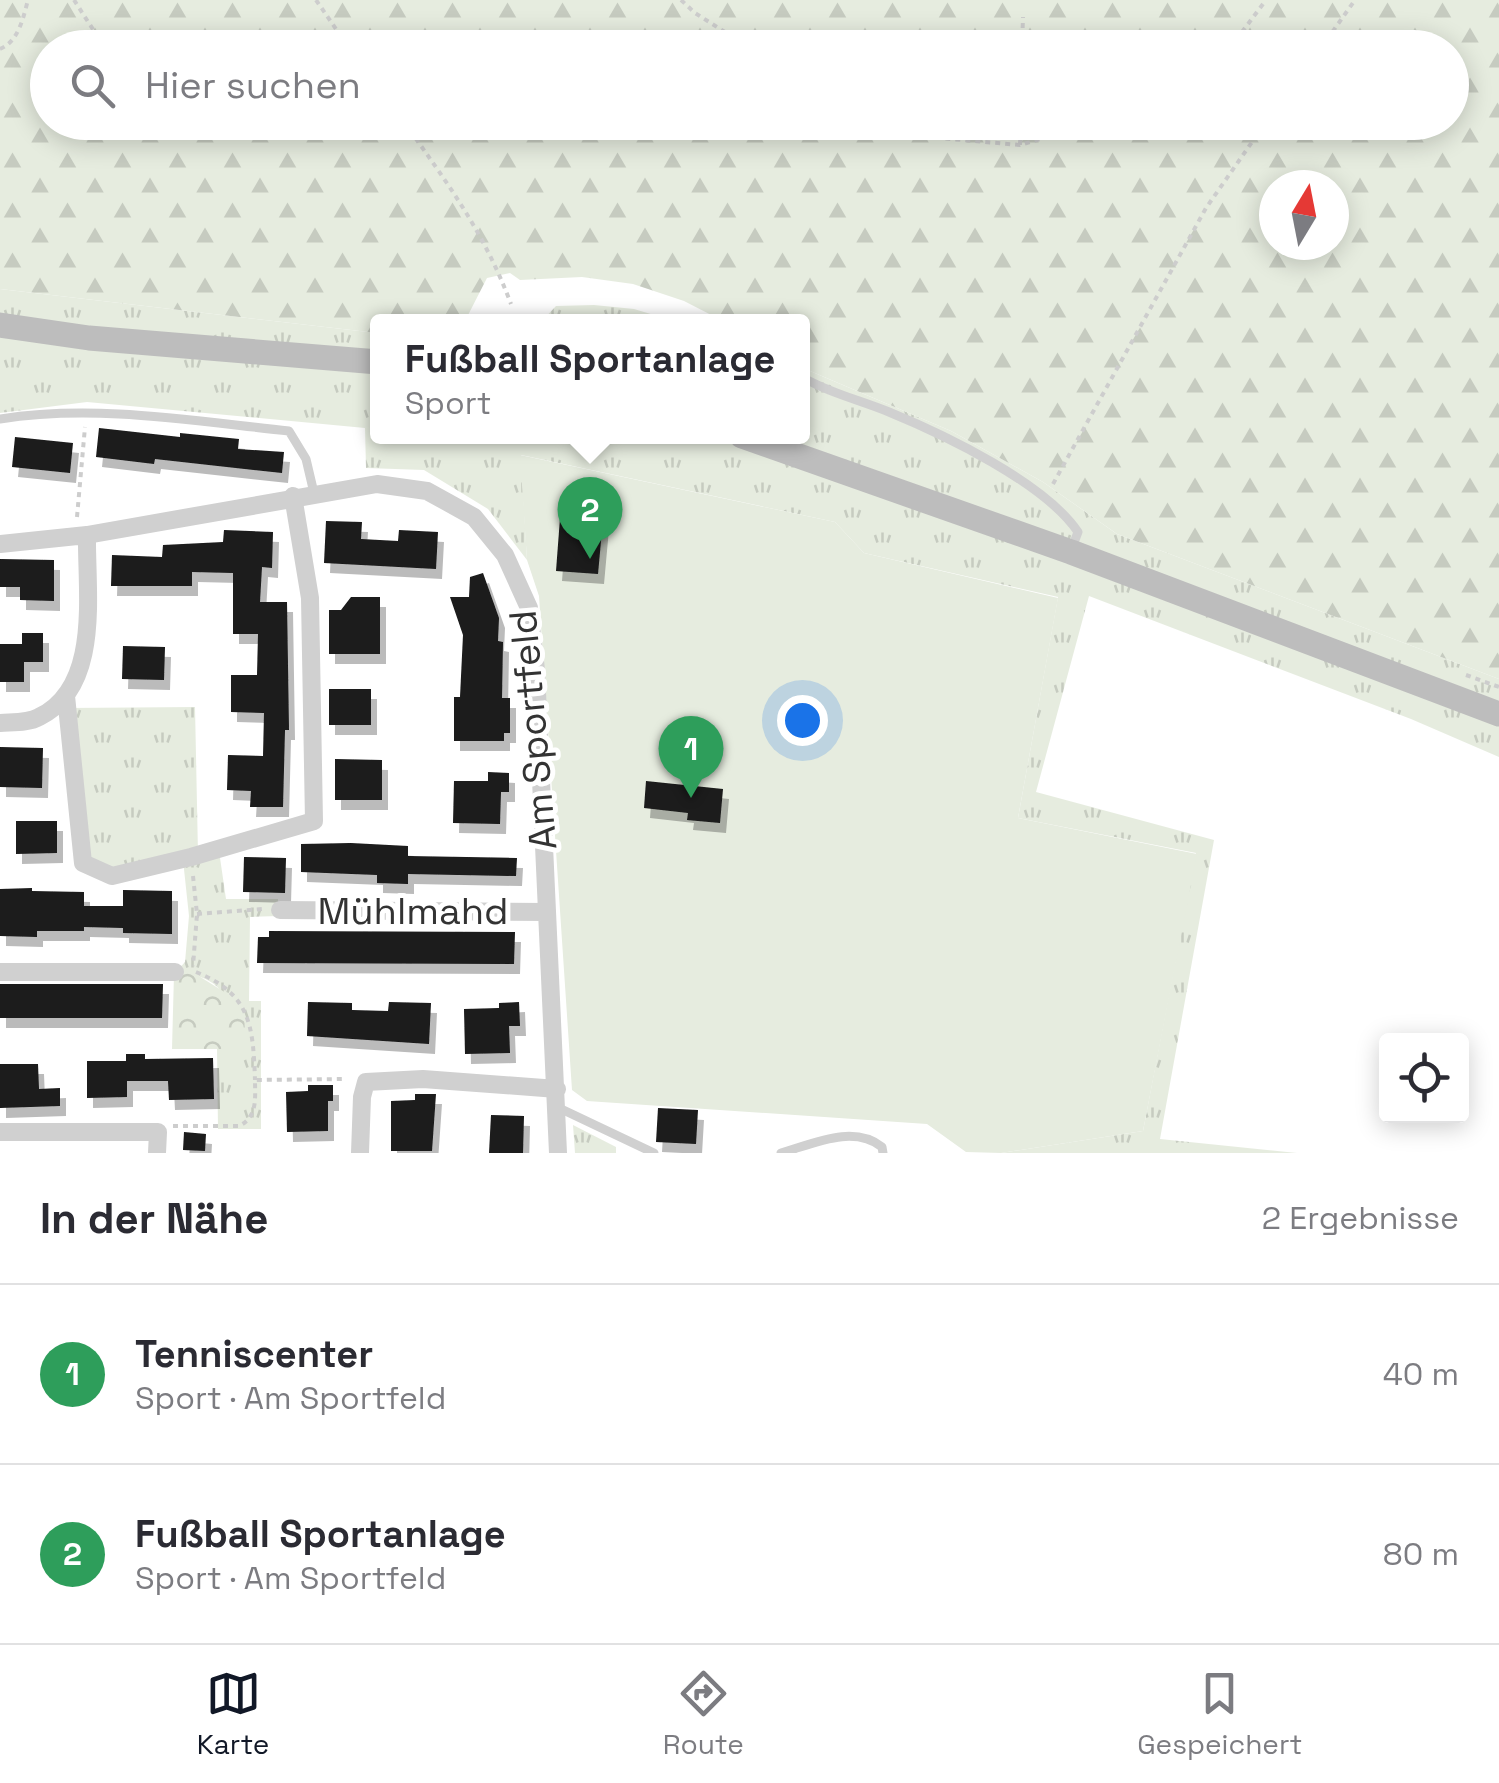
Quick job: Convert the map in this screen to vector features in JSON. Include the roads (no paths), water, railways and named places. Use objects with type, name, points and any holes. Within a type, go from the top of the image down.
[{"type":"main road","points":[[0,326],[89,338],[370,361]]},
{"type":"main road","points":[[765,444],[1071,552],[1499,714]]},
{"type":"street","name":"Am Sportfeld","points":[[0,544],[81,536],[314,492],[383,483],[427,491],[474,517],[505,555],[529,608],[536,670],[558,1153]]},
{"type":"street","points":[[66,696],[84,863],[112,876],[191,858],[314,821],[310,598],[293,496]]},
{"type":"street","points":[[0,724],[38,718],[66,696],[77,678],[85,642],[81,536]]},
{"type":"street","name":"Mühlmahd","points":[[280,910],[547,912]]},
{"type":"street","points":[[0,972],[175,972]]},
{"type":"street","points":[[360,1153],[366,1082],[423,1080],[557,1098]]},
{"type":"street","points":[[0,1132],[158,1132],[157,1153]]},
{"type":"lane","points":[[810,380],[984,458],[1045,498],[1065,513],[1078,532],[1071,552]]},
{"type":"lane","points":[[0,418],[40,412],[86,412],[289,431],[306,459],[314,492]]},
{"type":"lane","points":[[557,1098],[654,1153]]},
{"type":"lane","points":[[781,1153],[843,1136],[870,1137],[882,1147],[883,1153]]},
{"type":"place","name":"Fußball Sportanlage","points":[[590,559]]},
{"type":"place","name":"Tenniscenter","points":[[691,798]]}]
